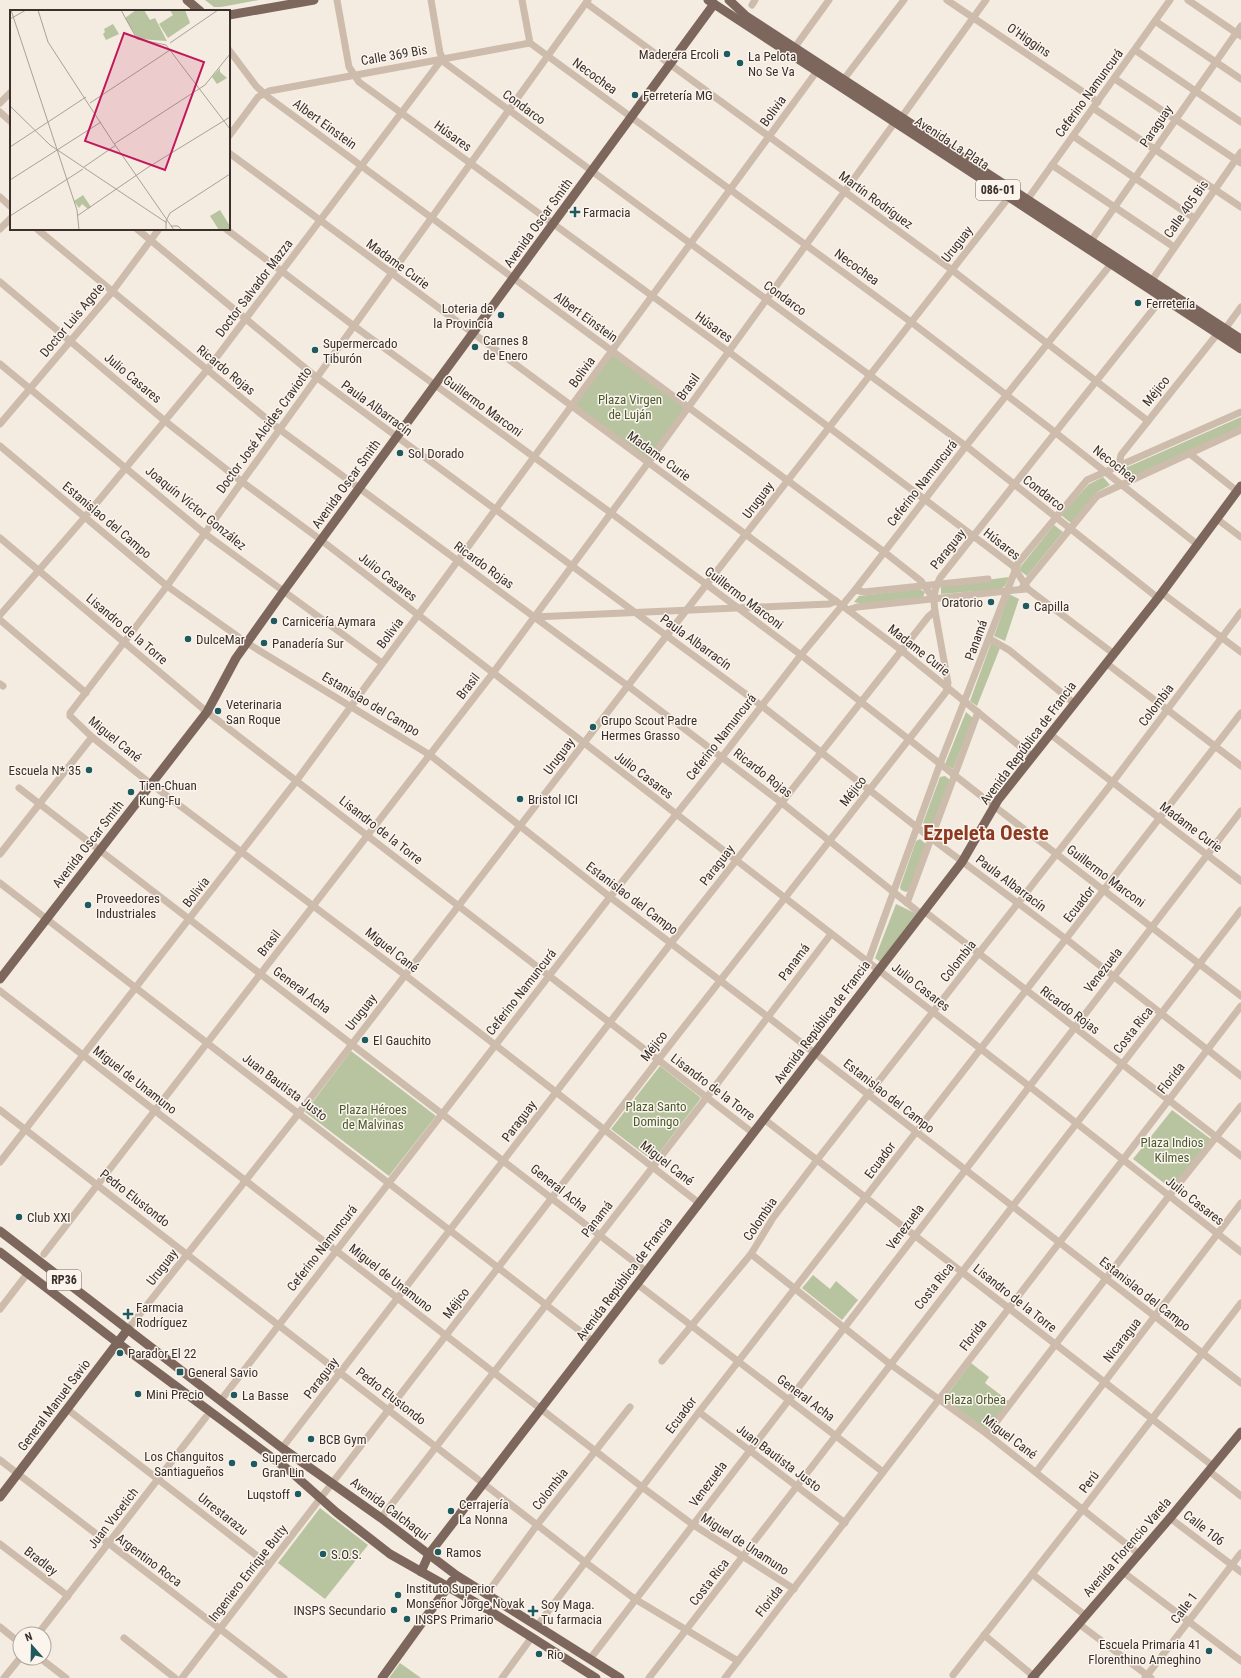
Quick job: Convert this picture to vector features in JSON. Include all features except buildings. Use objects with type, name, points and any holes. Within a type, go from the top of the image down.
[{"type":"main road","points":[[187,0],[199,10]]},
{"type":"main road","points":[[230,15],[314,0]]},
{"type":"main road","name":"Avenida La Plata","points":[[729,0],[746,16],[844,79],[898,120],[1009,197],[1163,297],[1221,331],[1241,339]]},
{"type":"main road","name":"Avenida La Plata","points":[[711,2],[817,71],[1028,200],[1152,280],[1221,331],[1241,349]]},
{"type":"main road","name":"Avenida Oscar Smith","points":[[0,978],[207,712],[230,669],[283,592],[592,171],[670,63],[711,2]]},
{"type":"main road","name":"Avenida República de Francia","points":[[421,1572],[429,1554],[962,862],[994,806],[1160,596],[1239,488]]},
{"type":"main road","name":"Avenida Calchaquí","points":[[0,1231],[282,1448],[381,1518],[456,1575],[620,1678]]},
{"type":"main road","name":"RP36","points":[[0,1252],[118,1343],[290,1471],[320,1499],[390,1554],[448,1586],[596,1678]]},
{"type":"main road","name":"General Manuel Savio","points":[[0,1497],[128,1330]]},
{"type":"main road","name":"Avenida Florencio Varela","points":[[1034,1677],[1170,1518],[1241,1432]]},
{"type":"main road","points":[[382,1678],[456,1575]]},
{"type":"street","points":[[337,0],[349,67],[353,75]]},
{"type":"street","points":[[431,0],[442,59]]},
{"type":"street","points":[[522,0],[530,43]]},
{"type":"street","points":[[794,47],[829,0]]},
{"type":"street","points":[[844,79],[904,0]]},
{"type":"street","name":"O'Higgins","points":[[947,0],[979,21],[1155,149],[1241,207]]},
{"type":"street","points":[[898,120],[986,0]]},
{"type":"street","name":"Ceferino Namuncurá","points":[[1028,200],[1170,0]]},
{"type":"street","points":[[1188,0],[1239,34]]},
{"type":"street","name":"Doctor José Alcides Craviotto","points":[[70,716],[167,586],[587,1]]},
{"type":"street","name":"Martín Rodríguez","points":[[587,1],[952,270],[1097,380],[1148,421]]},
{"type":"street","points":[[1155,21],[1241,79]]},
{"type":"street","name":"Paraguay","points":[[1091,241],[1215,62],[1239,34],[1241,26]]},
{"type":"street","name":"Calle 369 Bis","points":[[263,93],[530,43]]},
{"type":"street","name":"Necochea","points":[[530,43],[630,118],[731,189],[1007,394],[1198,545]]},
{"type":"street","points":[[1135,50],[1241,122]]},
{"type":"street","name":"Albert Einstein","points":[[230,51],[263,93],[431,219],[883,551],[925,585],[933,598]]},
{"type":"street","name":"Condarco","points":[[442,59],[508,110],[966,446],[1055,517],[1160,596],[1241,652]]},
{"type":"street","name":"Doctor Salvador Mazza","points":[[0,615],[85,517],[207,370],[442,59]]},
{"type":"street","name":"Bolivia","points":[[0,1162],[135,988],[190,920],[297,780],[817,71]]},
{"type":"street","name":"Húsares","points":[[353,75],[359,82],[552,225],[729,352],[1015,568],[1024,588],[1114,654]]},
{"type":"street","points":[[1115,79],[1176,118],[1238,161]]},
{"type":"street","points":[[0,103],[10,93]]},
{"type":"street","points":[[230,135],[263,93]]},
{"type":"street","points":[[0,112],[10,121]]},
{"type":"street","name":"Brasil","points":[[44,1254],[314,905],[367,834],[493,673],[898,120]]},
{"type":"street","points":[[1073,136],[1194,218]]},
{"type":"street","name":"Calle 405 Bis","points":[[1152,280],[1194,218],[1238,161],[1241,152]]},
{"type":"street","name":"Madame Curie","points":[[230,153],[320,221],[746,534],[901,650],[1032,756]]},
{"type":"street","points":[[1052,165],[1174,248]]},
{"type":"street","name":"Uruguay","points":[[128,1330],[299,1113],[686,610],[1009,197]]},
{"type":"street","points":[[0,198],[10,206]]},
{"type":"street","points":[[0,229],[10,219]]},
{"type":"street","name":"Ricardo Rojas","points":[[38,230],[279,429],[722,757],[908,903],[979,953],[1241,1156]]},
{"type":"street","name":"Paula Albarracín","points":[[138,230],[316,377],[495,510],[573,565],[762,706],[932,839],[1114,976],[1207,1051],[1241,1076]]},
{"type":"street","name":"Doctor Luis Agote","points":[[0,424],[112,292],[158,230]]},
{"type":"street","name":"Guillermo Marconi","points":[[227,230],[354,326],[739,608],[1241,996]]},
{"type":"street","name":"Ceferino Namuncurá","points":[[221,1400],[494,1045],[801,655],[855,590],[883,551],[1111,264]]},
{"type":"street","name":"Julio Casares","points":[[0,282],[71,340],[165,421],[241,481],[321,540],[584,744],[981,1048],[1241,1252]]},
{"type":"street","name":"Paraguay","points":[[282,1448],[556,1092],[611,1023],[671,943],[934,610],[933,598],[937,584],[1163,297]]},
{"type":"street","name":"Méjico","points":[[1119,465],[1119,458],[1241,307]]},
{"type":"street","name":"Joaquín Víctor González","points":[[0,364],[204,533],[382,663]]},
{"type":"street","name":"Panamá","points":[[868,962],[895,893],[940,764],[966,702],[1015,568],[1082,484],[1119,465],[1241,412]]},
{"type":"street","points":[[534,617],[829,604],[857,607],[1024,588],[1070,528],[1097,496],[1241,430]]},
{"type":"street","name":"Estanislao del Campo","points":[[0,446],[167,586],[247,643],[430,755],[610,897],[768,1017],[1241,1383]]},
{"type":"street","points":[[1190,454],[1239,488]]},
{"type":"street","points":[[1217,519],[1241,538]]},
{"type":"street","name":"Lisandro de la Torre","points":[[0,538],[207,712],[753,1133]]},
{"type":"street","points":[[855,590],[864,592],[988,579]]},
{"type":"street","points":[[934,610],[948,688]]},
{"type":"street","name":"Colombia","points":[[662,1361],[751,1254],[774,1218],[817,1160],[1112,783],[1241,612]]},
{"type":"street","points":[[0,620],[86,693]]},
{"type":"street","points":[[990,639],[1009,650],[1074,703]]},
{"type":"street","points":[[1106,663],[1241,766]]},
{"type":"street","name":"Méjico","points":[[333,1483],[784,897],[830,841],[948,688]]},
{"type":"street","points":[[908,903],[978,712]]},
{"type":"street","name":"Ecuador","points":[[540,1622],[738,1361],[867,1197],[1025,990],[1066,940],[1241,713]]},
{"type":"street","name":"Miguel Cané","points":[[70,716],[92,737],[151,784],[314,905],[699,1203]]},
{"type":"street","name":"Madame Curie","points":[[1050,734],[1241,881]]},
{"type":"street","points":[[0,854],[92,737]]},
{"type":"street","name":"General Acha","points":[[19,788],[352,1043],[646,1271]]},
{"type":"street","name":"Venezuela","points":[[590,1659],[748,1451],[1241,811]]},
{"type":"street","name":"Juan Bautista Justo","points":[[0,883],[207,1044],[450,1229],[593,1341]]},
{"type":"street","name":"Costa Rica","points":[[649,1678],[744,1557],[835,1435],[961,1271],[1241,910]]},
{"type":"street","name":"Panamá","points":[[381,1518],[707,1097],[831,934]]},
{"type":"street","name":"Miguel de Unamuno","points":[[0,991],[594,1451],[692,1524],[794,1589]]},
{"type":"street","name":"Florida","points":[[724,1678],[794,1589],[1058,1242],[1241,1006]]},
{"type":"street","points":[[987,1434],[1241,1106]]},
{"type":"street","name":"Pedro Elustondo","points":[[0,1110],[585,1562],[635,1599],[738,1661]]},
{"type":"street","name":"Lisandro de la Torre","points":[[764,1119],[915,1234],[1056,1345],[1106,1381],[1211,1468],[1241,1496]]},
{"type":"street","name":"Nicaragua","points":[[1036,1472],[1241,1202]]},
{"type":"street","name":"Miguel Cané","points":[[751,1254],[890,1364],[987,1434],[1139,1554]]},
{"type":"street","points":[[0,1309],[27,1274]]},
{"type":"street","name":"General Acha","points":[[637,1284],[692,1324],[883,1472]]},
{"type":"street","name":"Perú","points":[[953,1675],[1241,1303]]},
{"type":"street","name":"Colombia","points":[[491,1588],[537,1525],[630,1407]]},
{"type":"street","name":"Urrestarazu","points":[[67,1409],[269,1565]]},
{"type":"street","name":"Juan Bautista Justo","points":[[699,1412],[748,1451],[845,1522]]},
{"type":"street","name":"Juan Vucetich","points":[[44,1626],[206,1417]]},
{"type":"street","name":"Argentino Roca","points":[[0,1460],[282,1678]]},
{"type":"street","name":"Ingeniero Enrique Butty","points":[[182,1678],[333,1483]]},
{"type":"street","name":"Calle 106","points":[[1170,1518],[1241,1572]]},
{"type":"street","name":"Bradley","points":[[0,1544],[68,1596]]},
{"type":"street","name":"Calle 1","points":[[1148,1677],[1241,1553]]},
{"type":"street","points":[[1123,1572],[1241,1661]]},
{"type":"street","points":[[1032,1574],[1086,1616]]},
{"type":"street","points":[[1079,1624],[1148,1677]]},
{"type":"street","points":[[0,1627],[12,1637]]},
{"type":"street","points":[[984,1635],[1034,1677]]},
{"type":"street","points":[[502,1678],[532,1637]]},
{"type":"street","points":[[124,1638],[175,1678]]},
{"type":"street","points":[[4,1678],[14,1666]]},
{"type":"street","points":[[50,1666],[66,1678]]},
{"type":"green space","points":[[205,0],[259,0],[214,7]]},
{"type":"green space","name":"Plaza Virgen de Luján","points":[[612,351],[688,408],[648,463],[572,406]]},
{"type":"green space","points":[[1241,417],[1241,427],[1133,476],[1123,469]]},
{"type":"green space","points":[[1103,477],[1110,485],[1097,492],[1071,523],[1061,515],[1089,484]]},
{"type":"green space","points":[[1054,525],[1063,532],[1027,576],[1019,570],[1021,566]]},
{"type":"green space","points":[[1009,577],[1005,586],[1001,589],[941,594],[941,586]]},
{"type":"green space","points":[[919,589],[925,592],[923,597],[863,604],[854,602],[859,596]]},
{"type":"green space","points":[[1009,594],[1019,599],[1005,641],[994,636]]},
{"type":"green space","points":[[991,643],[1000,648],[977,706],[970,701]]},
{"type":"green space","points":[[966,712],[973,718],[953,769],[945,764]]},
{"type":"green space","points":[[945,776],[950,780],[931,830],[928,829],[923,823],[940,777]]},
{"type":"green space","points":[[920,839],[927,845],[909,890],[906,892],[901,890],[900,887],[916,841]]},
{"type":"green space","points":[[896,904],[917,914],[880,962],[875,958]]},
{"type":"green space","name":"Plaza Héroes de Malvinas","points":[[351,1051],[436,1116],[389,1176],[305,1112]]},
{"type":"green space","name":"Plaza Santo Domingo","points":[[660,1066],[701,1098],[653,1161],[611,1129]]},
{"type":"green space","name":"Plaza Indios Kilmes","points":[[1172,1110],[1212,1140],[1173,1190],[1133,1159]]},
{"type":"green space","points":[[813,1275],[830,1289],[836,1281],[858,1300],[842,1320],[802,1288]]},
{"type":"green space","name":"Plaza Orbea","points":[[971,1363],[989,1377],[985,1383],[1011,1403],[988,1431],[944,1399]]},
{"type":"green space","name":"S.O.S.","points":[[320,1508],[368,1545],[325,1599],[278,1563]]},
{"type":"green space","points":[[400,1663],[421,1678],[389,1678]]},
{"type":"place","name":"Maderera Ercoli","points":[[727,54]]},
{"type":"place","name":"La Pelota No Se Va","points":[[740,63]]},
{"type":"place","name":"Ferretería MG","points":[[635,95]]},
{"type":"place","name":"Farmacia","points":[[575,212]]},
{"type":"place","name":"Ferretería","points":[[1138,303]]},
{"type":"place","name":"Loteria de la Provincia","points":[[501,315]]},
{"type":"place","name":"Carnes 8 de Enero","points":[[475,347]]},
{"type":"place","name":"Supermercado Tiburón","points":[[315,350]]},
{"type":"place","name":"Sol Dorado","points":[[400,453]]},
{"type":"place","name":"Oratorio","points":[[991,602]]},
{"type":"place","name":"Capilla","points":[[1026,606]]},
{"type":"place","name":"Carnicería Aymara","points":[[274,621]]},
{"type":"place","name":"DulceMar","points":[[188,639]]},
{"type":"place","name":"Panadería Sur","points":[[264,643]]},
{"type":"place","name":"Veterinaria San Roque","points":[[218,711]]},
{"type":"place","name":"Grupo Scout Padre Hermes Grasso","points":[[593,727]]},
{"type":"place","name":"Escuela N* 35","points":[[89,770]]},
{"type":"place","name":"Tien-Chuan Kung-Fu","points":[[131,792]]},
{"type":"place","name":"Bristol ICI","points":[[520,799]]},
{"type":"place","name":"Proveedores Industriales","points":[[88,905]]},
{"type":"place","name":"El Gauchito","points":[[365,1040]]},
{"type":"place","name":"Club XXI","points":[[19,1217]]},
{"type":"place","name":"Farmacia Rodríguez","points":[[128,1314]]},
{"type":"place","name":"Parador El 22","points":[[120,1353]]},
{"type":"place","name":"General Savio","points":[[180,1372]]},
{"type":"place","name":"Mini Precio","points":[[138,1394]]},
{"type":"place","name":"La Basse","points":[[234,1395]]},
{"type":"place","name":"BCB Gym","points":[[311,1439]]},
{"type":"place","name":"Los Changuitos Santiagueños","points":[[232,1463]]},
{"type":"place","name":"Supermercado Gran Lin","points":[[254,1464]]},
{"type":"place","name":"Luqstoff","points":[[298,1494]]},
{"type":"place","name":"Cerrajería La Nonna","points":[[451,1511]]},
{"type":"place","name":"Ramos","points":[[438,1552]]},
{"type":"place","name":"S.O.S.","points":[[323,1554]]},
{"type":"place","name":"Instituto Superior Monseñor Jorge Novak","points":[[398,1595]]},
{"type":"place","name":"INSPS Secundario","points":[[394,1610]]},
{"type":"place","name":"Soy Maga. Tu farmacia","points":[[533,1611]]},
{"type":"place","name":"INSPS Primario","points":[[407,1619]]},
{"type":"place","name":"Escuela Primaria 41 Florenthino Ameghino","points":[[1209,1651]]},
{"type":"place","name":"Rio","points":[[539,1654]]},
{"type":"district","name":"Ezpeleta Oeste","points":[[986,833]]}]
